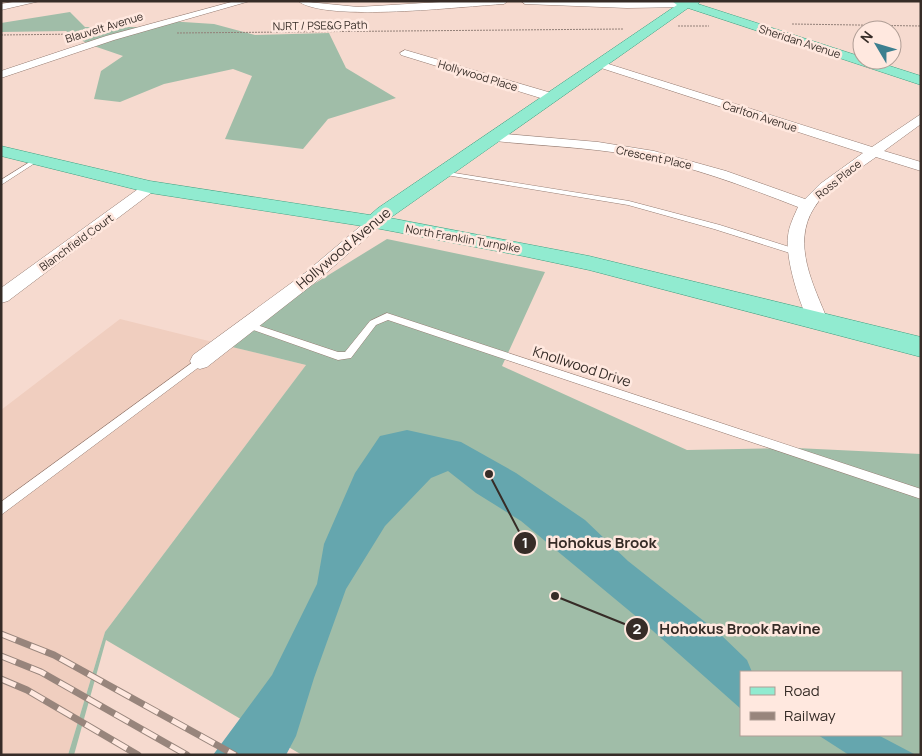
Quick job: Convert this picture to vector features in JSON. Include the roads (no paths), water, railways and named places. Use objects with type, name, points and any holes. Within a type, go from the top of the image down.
[{"type":"main road","name":"Hollywood Avenue","points":[[375,222],[385,212],[686,2]]},
{"type":"main road","name":"Sheridan Avenue","points":[[686,2],[921,81]]},
{"type":"main road","name":"North Franklin Turnpike","points":[[1,152],[150,187],[375,222],[580,261],[921,347]]},
{"type":"street","points":[[1,7],[36,1]]},
{"type":"street","name":"Blauvelt Avenue","points":[[1,75],[110,38],[246,1]]},
{"type":"street","points":[[302,1],[327,8],[358,10],[504,1]]},
{"type":"street","points":[[524,1],[627,5],[686,2]]},
{"type":"street","name":"Hollywood Place","points":[[405,53],[551,97]]},
{"type":"street","name":"Carlton Avenue","points":[[599,64],[921,167]]},
{"type":"street","name":"Ross Place","points":[[818,322],[796,252],[796,236],[800,220],[807,205],[825,187],[921,118]]},
{"type":"street","name":"Crescent Place","points":[[495,137],[604,147],[665,158],[726,175],[807,205]]},
{"type":"street","name":"Blanchfield Court","points":[[1,297],[150,187]]},
{"type":"street","name":"Hollywood Avenue","points":[[200,361],[311,277],[375,222]]},
{"type":"lane","points":[[1,183],[35,161]]},
{"type":"lane","points":[[442,173],[629,203],[718,226],[796,252]]},
{"type":"lane","name":"Knollwood Drive","points":[[248,325],[338,356],[348,355],[373,323],[387,316],[921,494]]},
{"type":"lane","name":"Hollywood Avenue","points":[[1,509],[200,361]]},
{"type":"water","points":[[407,430],[461,442],[516,473],[585,520],[628,561],[719,633],[747,660],[752,671],[740,671],[740,708],[644,623],[521,521],[476,493],[448,471],[431,478],[385,526],[346,589],[314,678],[296,736],[286,755],[213,755],[272,675],[317,584],[324,544],[355,473],[380,436]]},
{"type":"water","points":[[820,736],[880,736],[916,755],[849,755]]},
{"type":"railway","points":[[1,634],[54,655],[235,755]]},
{"type":"railway","points":[[1,656],[41,672],[187,755]]},
{"type":"railway","points":[[1,679],[27,690],[138,755]]},
{"type":"place","name":"Hohokus Brook","points":[[489,474]]},
{"type":"place","name":"Hohokus Brook Ravine","points":[[555,596]]}]
